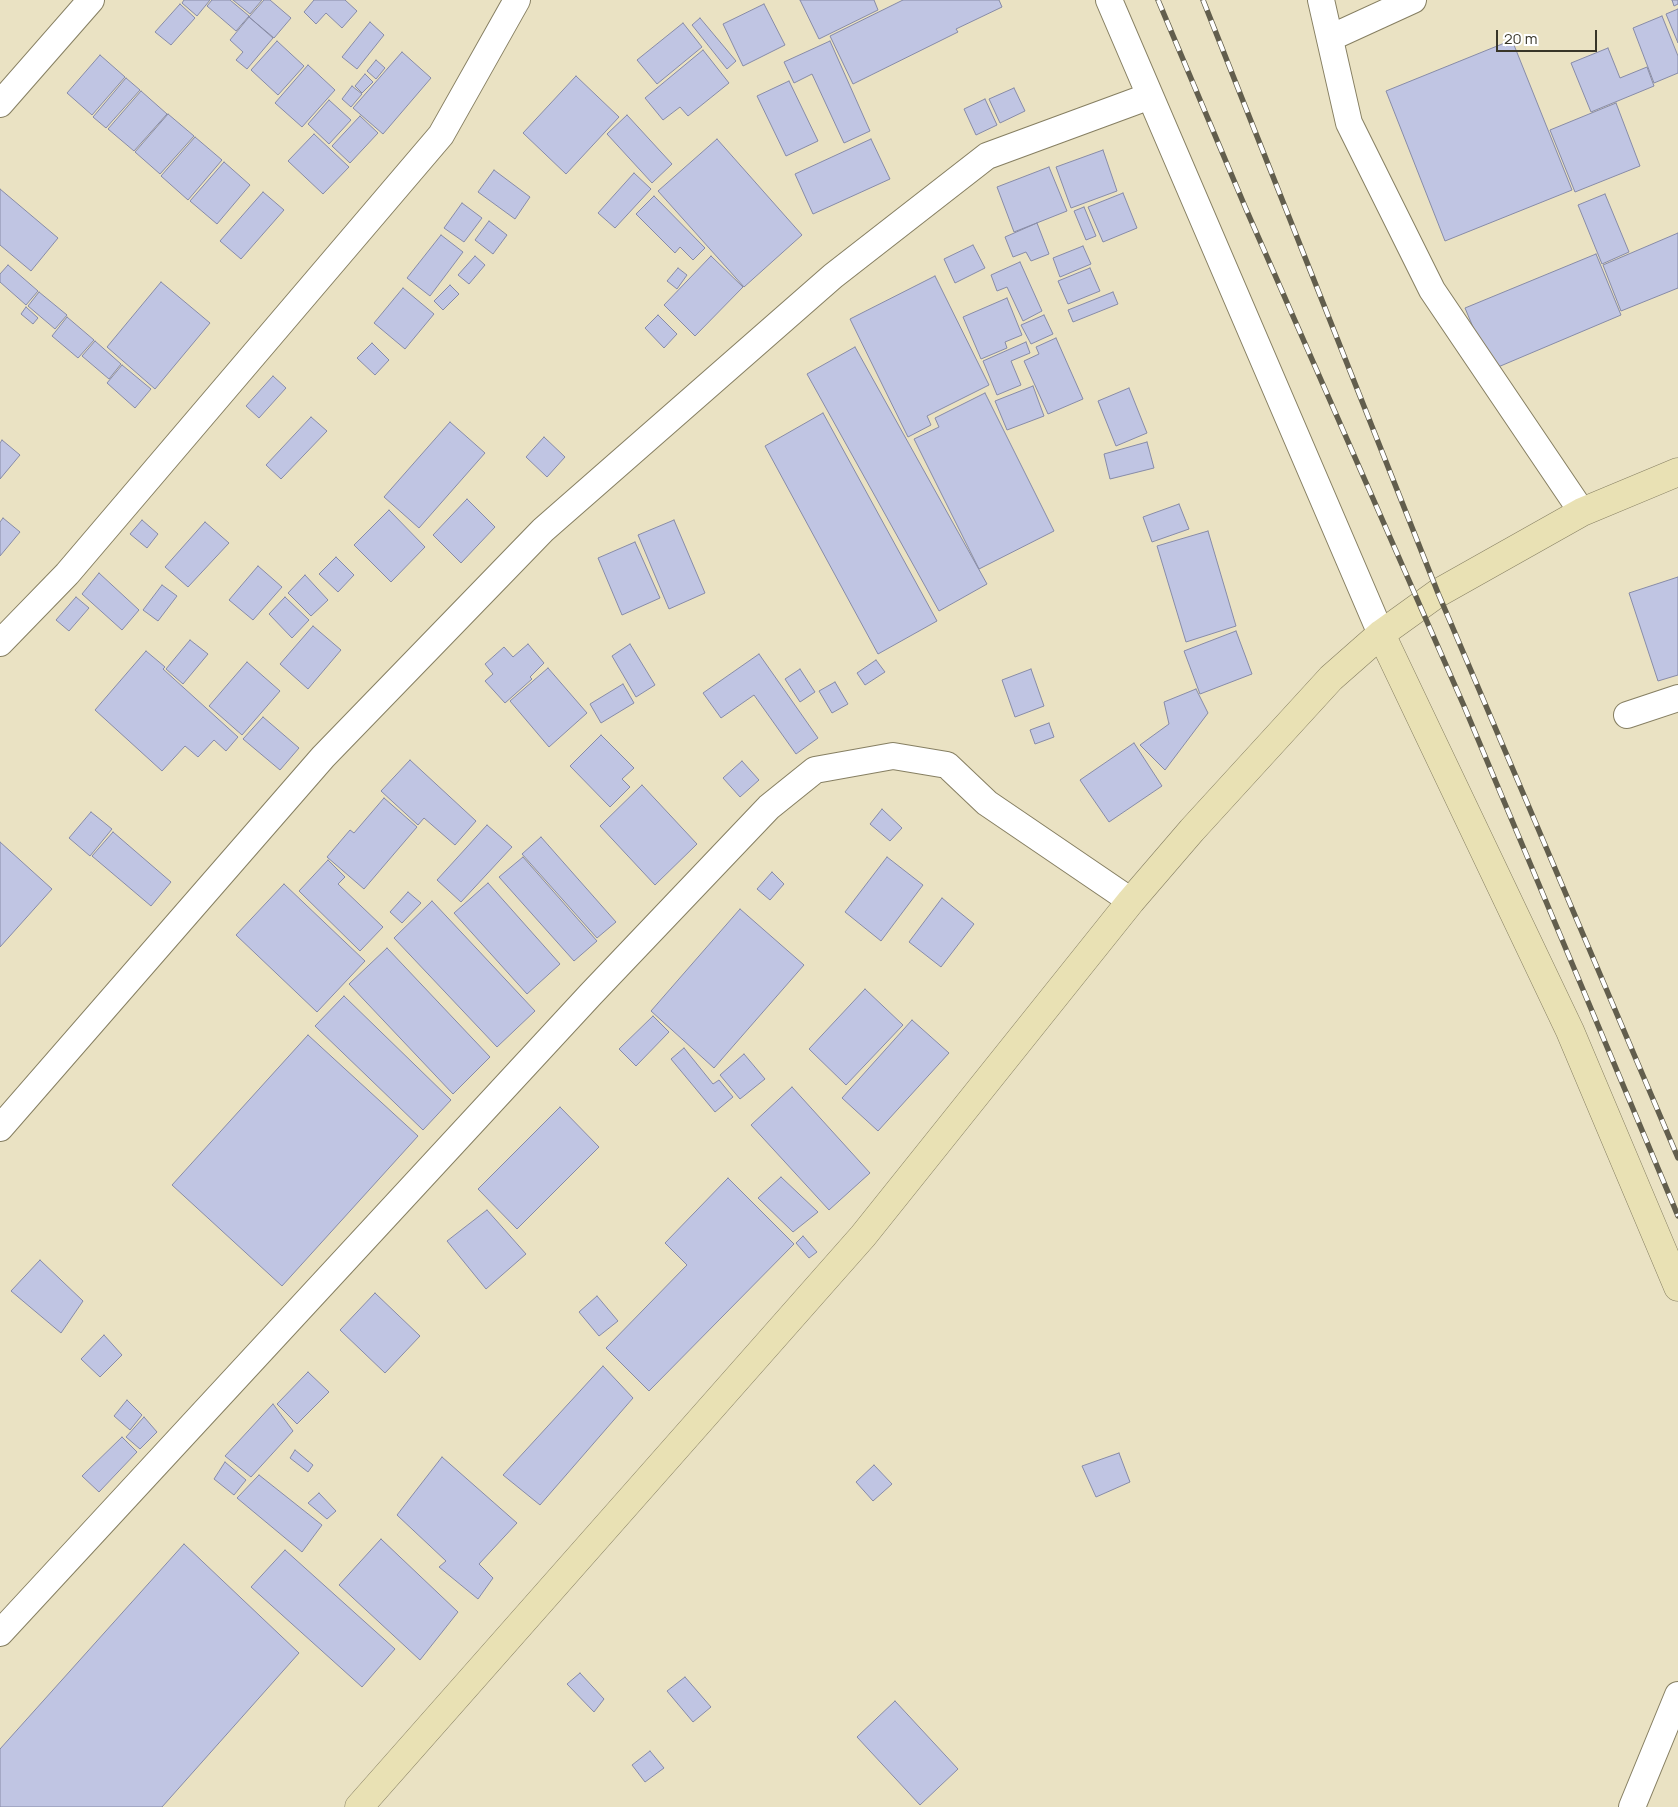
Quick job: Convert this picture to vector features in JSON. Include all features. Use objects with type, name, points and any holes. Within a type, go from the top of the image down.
[{"type":"street","points":[[0,104],[91,0]]},
{"type":"street","points":[[0,643],[67,574],[441,136],[517,0]]},
{"type":"street","points":[[1109,0],[1381,634],[1570,1031],[1678,1287]]},
{"type":"street","points":[[1321,0],[1349,123],[1432,290],[1582,512]]},
{"type":"street","points":[[1330,38],[1413,0]]},
{"type":"street","points":[[0,1128],[323,757],[543,530],[833,276],[987,156],[1150,96]]},
{"type":"street","points":[[359,1807],[863,1236],[1130,901],[1330,678],[1381,634],[1438,593],[1582,512],[1678,472]]},
{"type":"street","points":[[1627,715],[1678,698]]},
{"type":"street","points":[[0,1633],[605,980],[769,806],[815,770],[893,756],[947,765],[986,803],[1130,901]]},
{"type":"street","points":[[1632,1807],[1678,1694]]},
{"type":"building","points":[[184,0],[210,0],[197,16],[182,3]]},
{"type":"building","points":[[212,0],[230,0],[249,16],[236,31],[207,6]]},
{"type":"building","points":[[233,0],[262,0],[250,14]]},
{"type":"building","points":[[264,0],[270,0],[291,18],[274,38],[249,17]]},
{"type":"building","points":[[314,0],[345,0],[357,11],[342,28],[326,13],[316,24],[304,12]]},
{"type":"building","points":[[800,0],[874,0],[878,10],[819,39]]},
{"type":"building","points":[[903,0],[999,0],[1002,7],[956,29],[958,32],[853,84],[830,36]]},
{"type":"building","points":[[1672,0],[1678,0],[1678,4],[1674,6]]},
{"type":"building","points":[[180,4],[195,18],[171,45],[155,32]]},
{"type":"building","points":[[764,4],[785,45],[743,66],[723,24]]},
{"type":"building","points":[[1678,9],[1678,43],[1666,14]]},
{"type":"building","points":[[1662,16],[1678,56],[1678,73],[1654,83],[1633,28]]},
{"type":"building","points":[[249,17],[273,38],[247,69],[236,60],[243,52],[230,40]]},
{"type":"building","points":[[700,18],[736,61],[727,69],[692,25]]},
{"type":"building","points":[[370,22],[384,35],[357,69],[342,57]]},
{"type":"building","points":[[683,23],[702,47],[657,84],[637,60]]},
{"type":"building","points":[[1512,40],[1572,190],[1445,241],[1386,91]]},
{"type":"building","points":[[277,41],[304,66],[278,95],[251,70]]},
{"type":"building","points":[[830,41],[870,131],[844,143],[812,74],[794,83],[784,62]]},
{"type":"building","points":[[1608,48],[1620,78],[1647,67],[1654,86],[1591,112],[1571,63]]},
{"type":"building","points":[[703,50],[729,83],[688,116],[680,107],[663,120],[645,98]]},
{"type":"building","points":[[402,52],[431,78],[383,134],[353,108]]},
{"type":"building","points":[[100,55],[125,77],[92,115],[67,93]]},
{"type":"building","points":[[376,60],[385,68],[376,79],[367,71]]},
{"type":"building","points":[[308,65],[335,90],[302,127],[275,103]]},
{"type":"building","points":[[365,74],[373,82],[362,93],[355,86]]},
{"type":"building","points":[[576,76],[619,117],[566,174],[523,133]]},
{"type":"building","points":[[126,78],[140,90],[106,128],[93,117]]},
{"type":"building","points":[[789,81],[818,141],[786,156],[757,96]]},
{"type":"building","points":[[352,86],[362,94],[351,107],[342,99]]},
{"type":"building","points":[[1014,88],[1025,111],[1000,123],[989,99]]},
{"type":"building","points":[[141,91],[167,114],[134,151],[108,129]]},
{"type":"building","points":[[985,99],[997,125],[976,135],[964,109]]},
{"type":"building","points":[[329,100],[351,120],[329,144],[308,124]]},
{"type":"building","points":[[1616,103],[1640,166],[1575,192],[1550,130]]},
{"type":"building","points":[[168,114],[194,136],[160,174],[135,152]]},
{"type":"building","points":[[627,115],[672,164],[652,183],[607,134]]},
{"type":"building","points":[[360,116],[378,133],[350,163],[332,146]]},
{"type":"building","points":[[314,134],[349,167],[323,194],[288,161]]},
{"type":"building","points":[[195,137],[222,160],[188,200],[161,176]]},
{"type":"building","points":[[717,139],[802,235],[744,287],[658,191]]},
{"type":"building","points":[[871,139],[890,179],[813,214],[795,174]]},
{"type":"building","points":[[1103,150],[1117,191],[1071,208],[1056,167]]},
{"type":"building","points":[[224,162],[250,185],[217,224],[190,201]]},
{"type":"building","points":[[1049,167],[1067,211],[1014,232],[997,187]]},
{"type":"building","points":[[494,170],[530,197],[515,219],[478,192]]},
{"type":"building","points":[[634,173],[651,189],[615,228],[598,213]]},
{"type":"building","points":[[0,189],[58,238],[31,271],[0,245]]},
{"type":"building","points":[[263,192],[284,210],[241,259],[220,241]]},
{"type":"building","points":[[1123,193],[1137,228],[1103,242],[1088,207]]},
{"type":"building","points":[[1605,194],[1629,252],[1602,264],[1578,205]]},
{"type":"building","points":[[654,196],[705,248],[693,260],[680,247],[675,253],[636,214]]},
{"type":"building","points":[[462,203],[482,218],[464,242],[444,228]]},
{"type":"building","points":[[1084,207],[1096,236],[1086,240],[1074,211]]},
{"type":"building","points":[[489,221],[507,235],[493,254],[475,240]]},
{"type":"building","points":[[1037,223],[1049,254],[1031,261],[1026,252],[1013,257],[1005,237]]},
{"type":"building","points":[[1678,233],[1678,288],[1621,311],[1603,265]]},
{"type":"building","points":[[441,235],[463,252],[430,296],[407,278]]},
{"type":"building","points":[[973,245],[985,268],[955,283],[944,259]]},
{"type":"building","points":[[1083,246],[1091,264],[1060,277],[1053,258]]},
{"type":"building","points":[[1596,254],[1621,315],[1491,370],[1465,308]]},
{"type":"building","points":[[475,256],[485,265],[469,284],[458,275]]},
{"type":"building","points":[[711,256],[743,287],[695,336],[664,305]]},
{"type":"building","points":[[1020,262],[1042,311],[1023,321],[1007,287],[997,291],[991,275]]},
{"type":"building","points":[[8,265],[38,291],[26,305],[0,282],[0,274]]},
{"type":"building","points":[[678,268],[687,275],[677,289],[667,281]]},
{"type":"building","points":[[1090,268],[1100,291],[1068,304],[1058,281]]},
{"type":"building","points":[[935,276],[989,385],[927,416],[931,425],[908,437],[850,319]]},
{"type":"building","points":[[161,282],[210,323],[155,389],[107,347]]},
{"type":"building","points":[[450,285],[459,294],[443,310],[434,301]]},
{"type":"building","points":[[403,288],[434,314],[405,349],[374,323]]},
{"type":"building","points":[[39,292],[67,315],[55,329],[28,306]]},
{"type":"building","points":[[1113,292],[1118,304],[1073,322],[1068,310]]},
{"type":"building","points":[[1007,298],[1022,335],[1005,342],[1007,348],[981,359],[963,317]]},
{"type":"building","points":[[26,307],[38,318],[33,324],[21,314]]},
{"type":"building","points":[[658,315],[677,334],[664,348],[645,328]]},
{"type":"building","points":[[1044,315],[1053,334],[1031,344],[1021,325]]},
{"type":"building","points":[[67,317],[94,340],[78,358],[52,336]]},
{"type":"building","points":[[1056,338],[1083,399],[1048,414],[1024,361],[1039,354],[1036,347]]},
{"type":"building","points":[[95,341],[121,364],[109,379],[82,356]]},
{"type":"building","points":[[1026,342],[1030,353],[1011,361],[1021,385],[997,395],[983,361]]},
{"type":"building","points":[[372,343],[389,360],[375,375],[357,358]]},
{"type":"building","points":[[855,347],[987,584],[939,611],[807,374]]},
{"type":"building","points":[[122,365],[151,389],[135,408],[107,383]]},
{"type":"building","points":[[273,376],[286,388],[259,418],[246,406]]},
{"type":"building","points":[[1033,386],[1044,416],[1007,430],[995,401]]},
{"type":"building","points":[[1129,388],[1147,433],[1116,446],[1098,401]]},
{"type":"building","points":[[985,393],[1054,531],[979,569],[914,439],[939,427],[935,418]]},
{"type":"building","points":[[823,413],[937,621],[878,654],[765,446]]},
{"type":"building","points":[[311,417],[327,431],[281,479],[266,465]]},
{"type":"building","points":[[450,422],[485,453],[419,528],[384,497]]},
{"type":"building","points":[[544,437],[565,457],[547,477],[526,457]]},
{"type":"building","points":[[2,440],[20,455],[0,479],[0,443]]},
{"type":"building","points":[[1147,442],[1154,468],[1110,479],[1104,454]]},
{"type":"building","points":[[467,499],[495,527],[461,563],[433,535]]},
{"type":"building","points":[[1179,504],[1189,529],[1152,542],[1143,517]]},
{"type":"building","points":[[389,510],[425,547],[391,582],[354,545]]},
{"type":"building","points":[[3,518],[20,532],[0,556],[0,522]]},
{"type":"building","points":[[142,520],[158,534],[147,548],[130,534]]},
{"type":"building","points":[[674,520],[705,593],[669,609],[638,535]]},
{"type":"building","points":[[205,522],[229,543],[188,587],[165,567]]},
{"type":"building","points":[[1208,531],[1236,626],[1186,642],[1157,546]]},
{"type":"building","points":[[635,542],[660,598],[622,615],[598,558]]},
{"type":"building","points":[[336,557],[354,575],[338,592],[319,574]]},
{"type":"building","points":[[258,566],[282,587],[253,620],[229,600]]},
{"type":"building","points":[[99,573],[139,610],[122,630],[82,594]]},
{"type":"building","points":[[305,575],[328,600],[311,616],[288,593]]},
{"type":"building","points":[[1678,577],[1678,675],[1658,681],[1629,593]]},
{"type":"building","points":[[162,585],[177,596],[158,621],[143,610]]},
{"type":"building","points":[[76,597],[89,608],[69,631],[56,620]]},
{"type":"building","points":[[285,597],[309,620],[292,638],[269,614]]},
{"type":"building","points":[[313,626],[341,650],[308,689],[280,664]]},
{"type":"building","points":[[1236,631],[1252,674],[1200,694],[1184,651]]},
{"type":"building","points":[[190,640],[208,654],[183,684],[166,669]]},
{"type":"building","points":[[528,644],[544,663],[530,677],[532,679],[505,703],[485,681],[493,674],[485,664],[504,647],[513,657]]},
{"type":"building","points":[[630,644],[655,685],[636,697],[612,656]]},
{"type":"building","points":[[146,651],[165,667],[163,669],[238,737],[226,751],[214,740],[198,757],[185,746],[162,771],[95,710]]},
{"type":"building","points":[[759,654],[818,738],[796,754],[754,695],[721,718],[703,693]]},
{"type":"building","points":[[876,660],[885,672],[865,685],[857,673]]},
{"type":"building","points":[[247,662],[280,691],[242,735],[209,706]]},
{"type":"building","points":[[548,668],[587,713],[549,747],[510,701]]},
{"type":"building","points":[[800,669],[815,692],[800,702],[785,679]]},
{"type":"building","points":[[1031,669],[1044,706],[1015,717],[1002,680]]},
{"type":"building","points":[[835,682],[848,704],[832,713],[819,691]]},
{"type":"building","points":[[623,684],[634,703],[601,723],[590,704]]},
{"type":"building","points":[[1196,689],[1208,713],[1165,770],[1140,745],[1169,724],[1164,702]]},
{"type":"building","points":[[263,717],[299,748],[280,770],[243,739]]},
{"type":"building","points":[[1049,723],[1054,737],[1035,744],[1030,730]]},
{"type":"building","points":[[601,735],[634,768],[622,779],[630,787],[610,807],[570,766]]},
{"type":"building","points":[[1134,743],[1162,786],[1109,822],[1080,780]]},
{"type":"building","points":[[410,760],[476,821],[455,845],[424,818],[418,825],[381,791]]},
{"type":"building","points":[[742,761],[759,780],[740,797],[723,778]]},
{"type":"building","points":[[642,785],[697,844],[655,885],[600,826]]},
{"type":"building","points":[[384,798],[417,827],[364,889],[327,857],[350,830],[354,833]]},
{"type":"building","points":[[882,809],[902,828],[890,841],[870,824]]},
{"type":"building","points":[[91,812],[112,829],[90,856],[69,838]]},
{"type":"building","points":[[487,825],[512,847],[461,902],[437,880]]},
{"type":"building","points":[[113,832],[171,882],[151,906],[92,856]]},
{"type":"building","points":[[541,837],[616,922],[597,938],[522,854]]},
{"type":"building","points":[[0,842],[52,889],[0,947]]},
{"type":"building","points":[[523,857],[597,941],[574,961],[499,877]]},
{"type":"building","points":[[887,857],[923,885],[881,941],[845,912]]},
{"type":"building","points":[[328,860],[345,877],[338,884],[383,927],[360,951],[299,891]]},
{"type":"building","points":[[772,872],[784,884],[770,900],[757,889]]},
{"type":"building","points":[[488,883],[560,964],[527,994],[454,913]]},
{"type":"building","points":[[284,884],[365,961],[317,1012],[236,935]]},
{"type":"building","points":[[408,892],[421,903],[402,923],[390,912]]},
{"type":"building","points":[[942,898],[974,924],[941,967],[909,942]]},
{"type":"building","points":[[432,901],[535,1011],[497,1047],[394,938]]},
{"type":"building","points":[[740,909],[804,965],[714,1068],[651,1011]]},
{"type":"building","points":[[387,948],[490,1057],[453,1094],[349,984]]},
{"type":"building","points":[[865,989],[903,1025],[846,1085],[809,1049]]},
{"type":"building","points":[[344,996],[451,1100],[423,1130],[315,1026]]},
{"type":"building","points":[[653,1016],[669,1032],[636,1066],[619,1049]]},
{"type":"building","points":[[912,1020],[949,1053],[878,1131],[842,1098]]},
{"type":"building","points":[[308,1035],[418,1136],[282,1286],[172,1185]]},
{"type":"building","points":[[684,1048],[713,1084],[719,1080],[733,1097],[715,1112],[671,1059]]},
{"type":"building","points":[[744,1054],[765,1079],[740,1099],[720,1075]]},
{"type":"building","points":[[792,1087],[870,1173],[829,1210],[751,1125]]},
{"type":"building","points":[[560,1107],[599,1147],[517,1229],[478,1189]]},
{"type":"building","points":[[781,1177],[818,1212],[793,1232],[758,1198]]},
{"type":"building","points":[[728,1178],[794,1244],[649,1391],[606,1348],[687,1265],[665,1243]]},
{"type":"building","points":[[487,1210],[526,1254],[486,1289],[447,1241]]},
{"type":"building","points":[[803,1236],[817,1252],[809,1258],[796,1243]]},
{"type":"building","points":[[40,1260],[83,1301],[61,1333],[11,1291]]},
{"type":"building","points":[[375,1293],[420,1336],[385,1373],[340,1330]]},
{"type":"building","points":[[597,1296],[618,1321],[599,1336],[579,1312]]},
{"type":"building","points":[[104,1335],[122,1355],[100,1377],[81,1359]]},
{"type":"building","points":[[603,1366],[633,1398],[540,1505],[503,1475]]},
{"type":"building","points":[[308,1372],[329,1392],[297,1424],[277,1404]]},
{"type":"building","points":[[127,1400],[142,1415],[130,1430],[114,1416]]},
{"type":"building","points":[[273,1404],[293,1431],[251,1477],[225,1456]]},
{"type":"building","points":[[144,1417],[157,1432],[140,1449],[126,1437]]},
{"type":"building","points":[[122,1437],[137,1452],[99,1492],[82,1476]]},
{"type":"building","points":[[295,1450],[313,1465],[308,1472],[290,1458]]},
{"type":"building","points":[[1119,1453],[1130,1482],[1096,1497],[1082,1466]]},
{"type":"building","points":[[442,1457],[517,1523],[479,1564],[493,1578],[478,1599],[439,1567],[446,1561],[397,1515]]},
{"type":"building","points":[[225,1462],[246,1480],[234,1495],[214,1479]]},
{"type":"building","points":[[874,1465],[892,1484],[873,1501],[856,1482]]},
{"type":"building","points":[[259,1475],[322,1525],[302,1552],[237,1498]]},
{"type":"building","points":[[319,1493],[336,1511],[327,1519],[308,1503]]},
{"type":"building","points":[[381,1539],[458,1612],[420,1660],[339,1585]]},
{"type":"building","points":[[184,1544],[299,1653],[162,1807],[0,1807],[0,1749]]},
{"type":"building","points":[[285,1550],[395,1649],[362,1687],[251,1587]]},
{"type":"building","points":[[580,1673],[604,1699],[594,1712],[567,1684]]},
{"type":"building","points":[[685,1677],[711,1707],[693,1722],[667,1691]]},
{"type":"building","points":[[895,1701],[958,1769],[920,1805],[857,1737]]},
{"type":"building","points":[[650,1751],[664,1768],[645,1782],[632,1765]]},
{"type":"railway","points":[[1158,0],[1246,209],[1464,706],[1678,1216]]},
{"type":"railway","points":[[1203,0],[1438,593],[1678,1158]]}]
